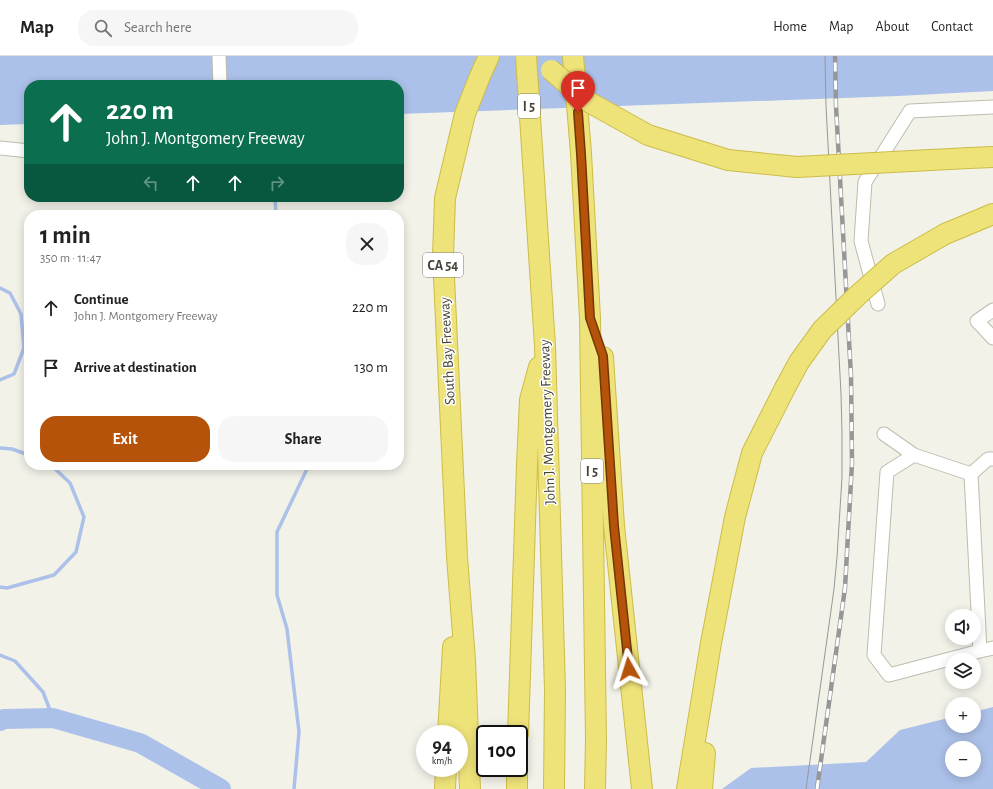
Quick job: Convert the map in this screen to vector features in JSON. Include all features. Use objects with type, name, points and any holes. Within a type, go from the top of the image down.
[{"type":"highway","name":"South Bay Freeway","points":[[457,557],[443,256],[445,198],[465,114],[489,56]]},
{"type":"highway","name":"John J. Montgomery Freeway","points":[[526,56],[545,346],[554,690],[554,789]]},
{"type":"highway","points":[[536,56],[587,101],[648,135],[728,160],[797,167],[993,157]]},
{"type":"highway","name":"I 5","points":[[573,56],[581,154],[590,318],[596,739],[594,789]]},
{"type":"highway","points":[[687,789],[720,590],[735,517],[752,453],[785,388],[799,362],[822,330],[893,264],[945,234],[993,214]]},
{"type":"highway","points":[[590,318],[603,356],[614,526],[642,789]]},
{"type":"highway","points":[[518,725],[530,400],[545,346]]},
{"type":"highway","points":[[448,725],[457,557]]},
{"type":"highway","points":[[457,557],[464,660],[470,789]]},
{"type":"highway","points":[[702,789],[720,647],[720,590]]},
{"type":"highway","points":[[445,789],[446,777]]},
{"type":"highway","points":[[517,777],[517,789]]},
{"type":"lane","points":[[219,56],[220,80]]},
{"type":"lane","points":[[878,304],[861,241],[865,182],[910,111],[993,107]]},
{"type":"lane","points":[[0,148],[24,150]]},
{"type":"lane","points":[[993,310],[977,322],[993,338]]},
{"type":"lane","points":[[884,434],[914,455],[970,474]]},
{"type":"lane","points":[[914,455],[887,472],[874,655],[889,675],[993,648]]},
{"type":"lane","points":[[970,474],[991,459]]},
{"type":"lane","points":[[970,474],[980,651]]},
{"type":"water","points":[[0,56],[993,56],[993,91],[898,96],[404,114],[404,80],[24,80],[24,124],[0,125]]},
{"type":"water","points":[[993,707],[993,789],[722,789],[751,768],[866,762],[900,730],[945,719],[945,733],[981,733],[981,710]]},
{"type":"waterway","points":[[275,202],[276,210]]},
{"type":"waterway","points":[[0,288],[10,293],[21,314],[24,348],[14,374],[0,380]]},
{"type":"waterway","points":[[0,448],[12,449],[24,453]]},
{"type":"waterway","points":[[0,587],[7,588],[54,575],[76,552],[84,517],[70,483],[56,470]]},
{"type":"waterway","points":[[294,789],[299,732],[287,629],[277,595],[277,532],[307,470]]},
{"type":"waterway","points":[[0,655],[15,661],[43,692],[53,718]]},
{"type":"waterway","points":[[0,721],[4,719],[53,718],[140,743],[221,789]]},
{"type":"tram line","points":[[806,789],[834,589],[842,477],[841,394],[826,106],[825,56]]},
{"type":"railway","points":[[817,789],[845,588],[852,463],[851,376],[836,106],[835,56]]},
{"type":"route","points":[[578,112],[590,318],[603,356],[614,526],[629,669]]}]
